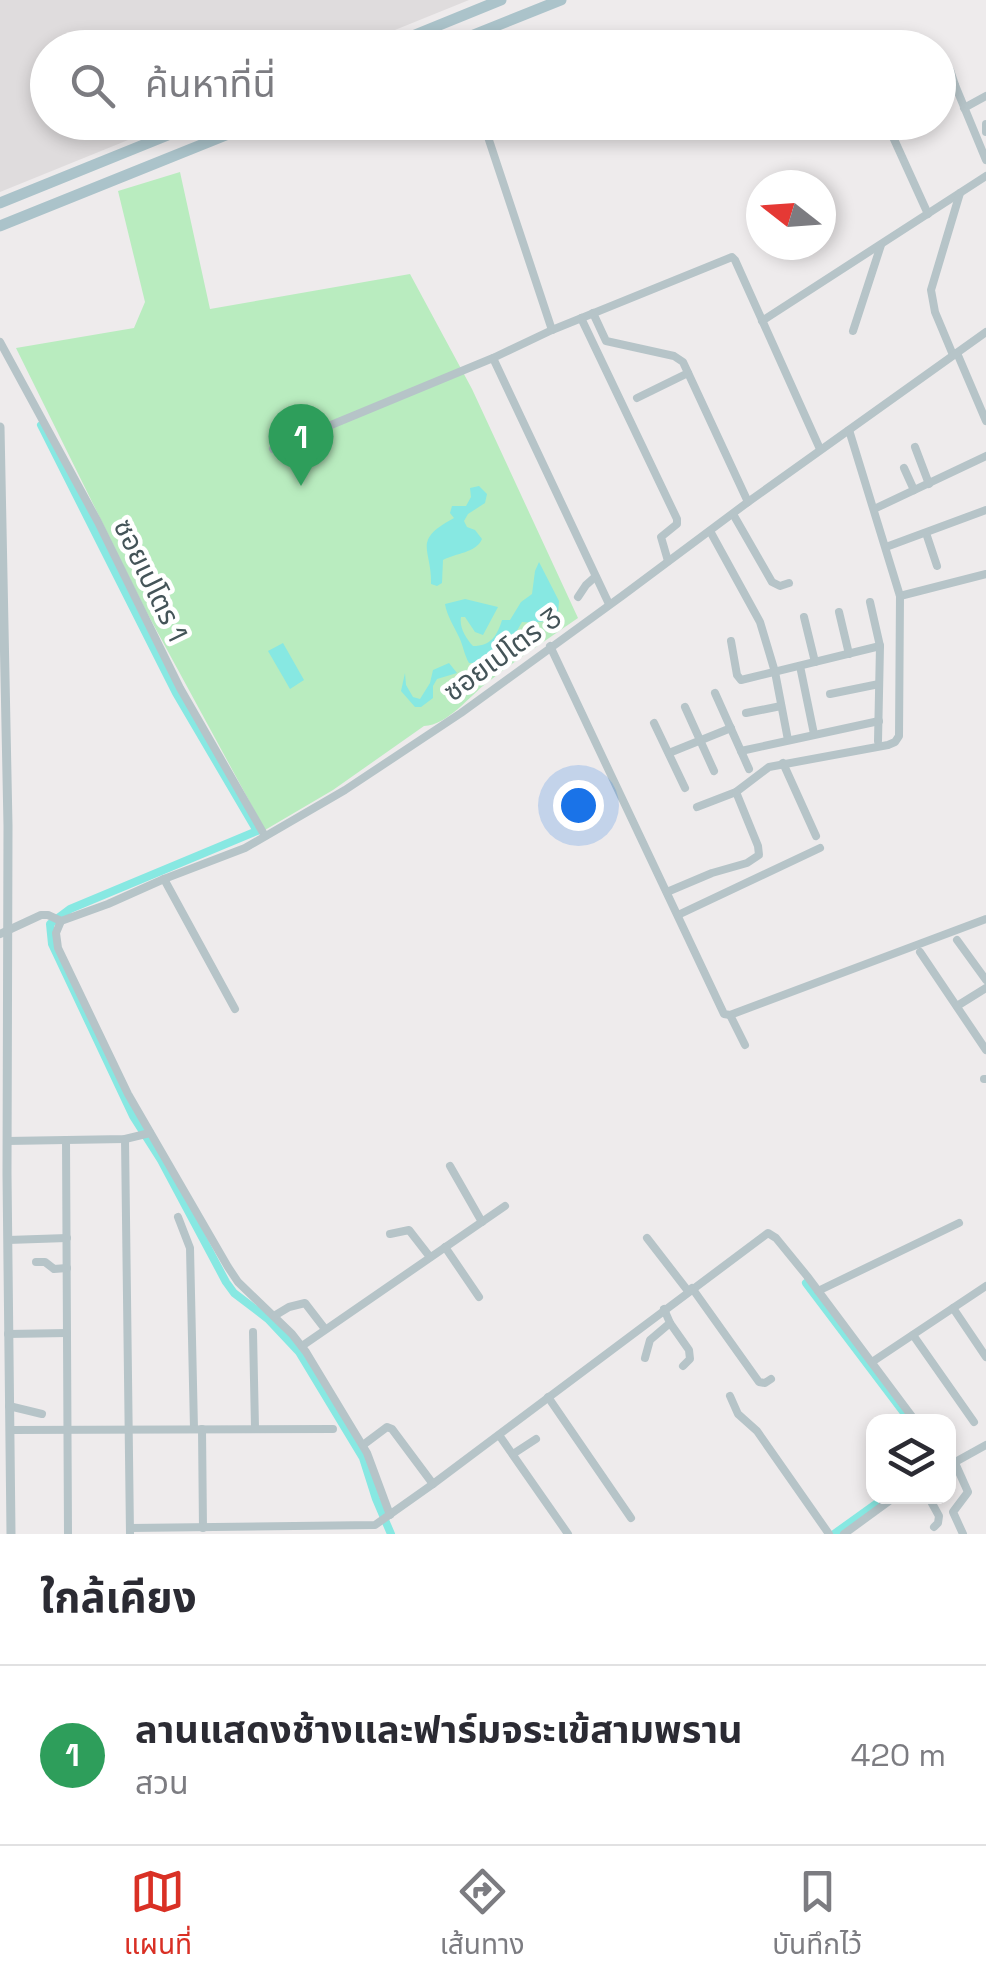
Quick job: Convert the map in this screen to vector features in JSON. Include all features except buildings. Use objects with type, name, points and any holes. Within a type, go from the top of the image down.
[{"type":"main road","points":[[428,30],[502,0]]},
{"type":"main road","points":[[491,30],[560,0]]},
{"type":"main road","points":[[0,203],[156,140]]},
{"type":"main road","points":[[0,226],[213,140]]},
{"type":"street","points":[[956,88],[986,160]]},
{"type":"street","points":[[964,108],[986,96]]},
{"type":"street","points":[[986,124],[986,132]]},
{"type":"street","points":[[489,140],[552,330]]},
{"type":"street","points":[[894,140],[928,214]]},
{"type":"street","points":[[762,321],[986,176]]},
{"type":"street","points":[[960,193],[931,294],[934,312],[986,422]]},
{"type":"street","points":[[852,331],[881,245]]},
{"type":"street","points":[[273,449],[732,258],[820,450]]},
{"type":"street","points":[[916,293],[931,294]]},
{"type":"street","points":[[593,314],[606,341],[678,358],[748,502]]},
{"type":"street","points":[[582,318],[678,520],[661,538],[668,560]]},
{"type":"street","name":"ซอยเปโตร 3","points":[[59,920],[245,848],[346,790],[461,712],[986,332]]},
{"type":"street","name":"ซอยเปโตร 1","points":[[0,342],[98,522],[180,688],[265,836]]},
{"type":"street","points":[[493,358],[609,604]]},
{"type":"street","points":[[637,398],[688,372]]},
{"type":"street","points":[[968,378],[981,372]]},
{"type":"street","points":[[0,427],[8,826],[3,933],[3,1204],[8,1240],[4,1288],[8,1334],[4,1358],[10,1430],[11,1534]]},
{"type":"street","points":[[697,807],[736,792],[768,767],[895,742],[899,736],[900,596],[849,430]]},
{"type":"street","points":[[915,447],[929,484]]},
{"type":"street","points":[[874,509],[986,456]]},
{"type":"street","points":[[904,468],[914,490]]},
{"type":"street","points":[[886,547],[986,510]]},
{"type":"street","points":[[732,514],[770,579],[776,585],[789,583]]},
{"type":"street","points":[[710,531],[760,622],[775,672],[788,740]]},
{"type":"street","points":[[926,533],[938,566]]},
{"type":"street","points":[[900,596],[986,574]]},
{"type":"street","points":[[578,597],[595,577]]},
{"type":"street","points":[[870,602],[880,646],[878,742]]},
{"type":"street","points":[[839,612],[848,654]]},
{"type":"street","points":[[804,617],[815,662]]},
{"type":"street","points":[[731,642],[739,679],[880,646]]},
{"type":"street","points":[[550,646],[724,1014],[986,919]]},
{"type":"street","points":[[800,666],[814,734]]},
{"type":"street","points":[[830,694],[879,684]]},
{"type":"street","points":[[716,693],[749,769]]},
{"type":"street","points":[[746,713],[781,706]]},
{"type":"street","points":[[686,707],[714,770]]},
{"type":"street","points":[[740,751],[879,721]]},
{"type":"street","points":[[654,723],[685,788]]},
{"type":"street","points":[[669,754],[731,728]]},
{"type":"street","points":[[783,763],[816,836]]},
{"type":"street","points":[[667,892],[759,855],[736,792]]},
{"type":"street","points":[[678,916],[820,848]]},
{"type":"street","points":[[164,879],[235,1009]]},
{"type":"street","points":[[3,933],[36,917],[48,915],[59,920],[58,948],[145,1135],[238,1282],[302,1346],[362,1445],[389,1516]]},
{"type":"street","points":[[957,940],[986,980]]},
{"type":"street","points":[[920,952],[986,1050]]},
{"type":"street","points":[[957,1006],[986,988]]},
{"type":"street","points":[[730,1015],[745,1045]]},
{"type":"street","points":[[6,1141],[125,1139],[145,1135]]},
{"type":"street","points":[[125,1139],[130,1531],[375,1524],[768,1233],[818,1291],[910,1414]]},
{"type":"street","points":[[66,1140],[68,1534]]},
{"type":"street","points":[[450,1166],[482,1222]]},
{"type":"street","points":[[302,1346],[505,1206]]},
{"type":"street","points":[[178,1218],[190,1248],[202,1528]]},
{"type":"street","points":[[818,1291],[959,1222]]},
{"type":"street","points":[[390,1234],[410,1230],[430,1257]]},
{"type":"street","points":[[8,1240],[66,1238]]},
{"type":"street","points":[[647,1238],[758,1382],[771,1379]]},
{"type":"street","points":[[445,1247],[479,1298]]},
{"type":"street","points":[[36,1262],[54,1269],[67,1268]]},
{"type":"street","points":[[872,1362],[986,1286]]},
{"type":"street","points":[[274,1316],[288,1306],[304,1302],[325,1329]]},
{"type":"street","points":[[954,1308],[986,1356]]},
{"type":"street","points":[[664,1309],[690,1352],[690,1359],[683,1366]]},
{"type":"street","points":[[645,1358],[650,1340],[670,1323]]},
{"type":"street","points":[[8,1334],[67,1332]]},
{"type":"street","points":[[253,1332],[255,1428]]},
{"type":"street","points":[[913,1335],[974,1422]]},
{"type":"street","points":[[730,1396],[738,1414],[757,1431],[828,1534]]},
{"type":"street","points":[[548,1397],[631,1518]]},
{"type":"street","points":[[28,1410],[30,1430]]},
{"type":"street","points":[[6,1411],[42,1414]]},
{"type":"street","points":[[362,1445],[389,1427],[432,1484]]},
{"type":"street","points":[[10,1430],[333,1428]]},
{"type":"street","points":[[499,1435],[568,1534]]},
{"type":"street","points":[[512,1454],[536,1439]]},
{"type":"street","points":[[956,1462],[986,1445]]},
{"type":"street","points":[[956,1470],[968,1487],[953,1512],[963,1534]]},
{"type":"street","points":[[846,1533],[885,1504]]},
{"type":"street","points":[[932,1504],[939,1516],[934,1527]]},
{"type":"shaded area","points":[[0,0],[469,0],[395,30],[30,30],[30,140],[128,140],[0,192]]},
{"type":"green space","points":[[180,172],[210,309],[410,274],[472,389],[578,618],[499,674],[450,715],[424,726],[333,790],[265,830],[146,611],[16,348],[134,328],[145,302],[118,191]]},
{"type":"water","points":[[479,486],[487,494],[485,503],[464,521],[482,539],[470,550],[443,560],[442,583],[431,584],[428,539],[454,518],[450,513],[452,506],[466,506],[470,488]]},
{"type":"water","points":[[539,562],[559,601],[558,614],[541,622],[522,622],[500,660],[469,663],[445,604],[465,599],[498,607],[483,635],[461,617],[462,629],[473,646],[489,642],[502,620],[510,620],[521,602],[532,594]]},
{"type":"water","points":[[283,643],[304,680],[290,689],[268,651]]},
{"type":"water","points":[[449,663],[457,673],[437,679],[433,698],[415,707],[401,691],[405,673],[406,685],[413,697],[420,699],[433,670]]},
{"type":"waterway","points":[[41,425],[176,693],[257,831],[70,909],[50,924],[52,944],[133,1116],[226,1282],[299,1352],[363,1458],[391,1534]]},
{"type":"waterway","points":[[806,1283],[905,1414]]},
{"type":"waterway","points":[[834,1534],[876,1504]]},
{"type":"place","name":"ลานแสดงช้างและฟาร์มจระเข้สามพราน","points":[[301,486]]}]
